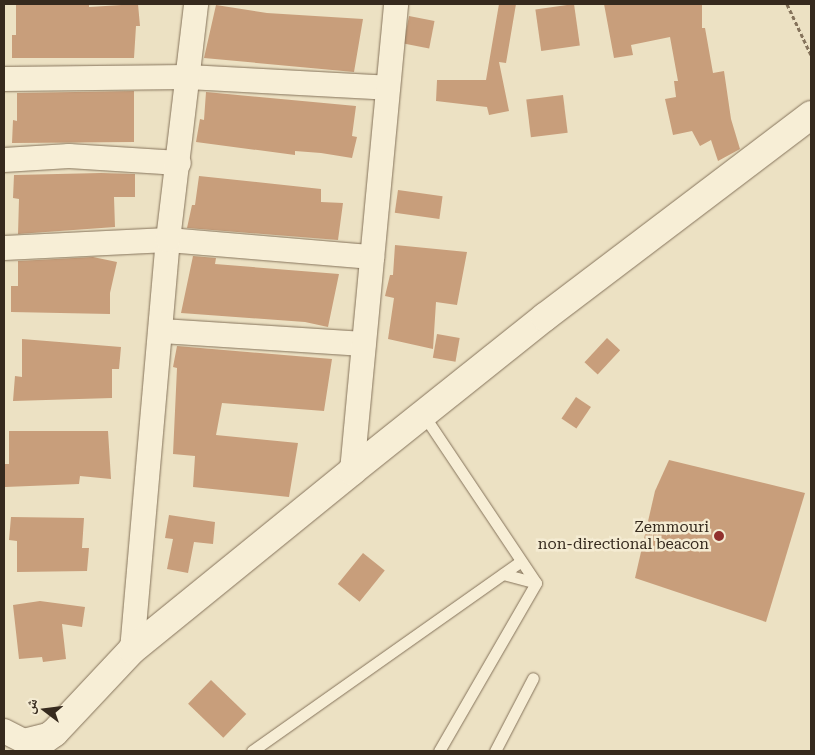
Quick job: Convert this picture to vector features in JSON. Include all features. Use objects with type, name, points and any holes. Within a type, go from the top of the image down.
[{"type":"main road","points":[[16,744],[54,734],[132,650],[424,414],[811,115]]},
{"type":"street","points":[[132,650],[134,598],[162,331],[168,240],[179,163],[196,4]]},
{"type":"street","points":[[352,471],[396,4]]},
{"type":"street","points":[[4,79],[188,77],[388,88]]},
{"type":"street","points":[[4,160],[69,156],[179,163]]},
{"type":"street","points":[[4,248],[168,240],[372,257]]},
{"type":"street","points":[[162,331],[364,344]]},
{"type":"lane","points":[[424,414],[536,583]]},
{"type":"lane","points":[[252,751],[521,561]]},
{"type":"lane","points":[[503,574],[536,583]]},
{"type":"lane","points":[[439,751],[536,583]]},
{"type":"lane","points":[[495,751],[534,678]]},
{"type":"path","points":[[787,4],[811,55]]},
{"type":"building","points":[[89,4],[89,7],[138,4],[140,26],[136,26],[134,58],[12,58],[12,35],[16,35],[16,5]]},
{"type":"building","points":[[499,4],[516,4],[506,63],[499,62],[509,111],[489,115],[487,107],[436,101],[437,80],[486,80]]},
{"type":"building","points":[[574,4],[580,46],[541,51],[535,9]]},
{"type":"building","points":[[604,4],[702,4],[702,28],[705,28],[713,73],[724,71],[731,119],[740,149],[718,161],[711,140],[700,146],[692,131],[673,135],[665,99],[676,97],[674,81],[678,81],[670,37],[631,45],[633,55],[614,58]]},
{"type":"building","points":[[216,5],[267,13],[363,19],[354,72],[204,58]]},
{"type":"building","points":[[409,16],[435,21],[429,48],[404,43]]},
{"type":"building","points":[[134,91],[134,142],[12,143],[13,120],[17,121],[17,93]]},
{"type":"building","points":[[206,92],[356,106],[352,136],[357,137],[352,158],[295,151],[295,155],[196,142],[200,119],[204,120]]},
{"type":"building","points":[[563,95],[568,133],[531,137],[526,100]]},
{"type":"building","points":[[135,174],[135,197],[114,197],[115,227],[18,234],[19,199],[13,198],[14,175]]},
{"type":"building","points":[[199,176],[321,189],[321,202],[343,203],[338,240],[187,228],[192,205],[195,205]]},
{"type":"building","points":[[398,190],[443,196],[439,219],[395,213]]},
{"type":"building","points":[[395,245],[467,252],[457,305],[436,302],[433,349],[388,339],[394,298],[385,296],[390,275],[393,275]]},
{"type":"building","points":[[193,256],[216,258],[215,264],[339,274],[328,327],[305,322],[181,313]]},
{"type":"building","points":[[93,257],[117,262],[110,293],[110,314],[11,312],[11,286],[18,286],[18,261]]},
{"type":"building","points":[[437,334],[460,338],[455,362],[433,358]]},
{"type":"building","points":[[607,338],[620,350],[598,374],[584,362]]},
{"type":"building","points":[[22,339],[121,347],[119,369],[112,369],[112,398],[13,401],[15,376],[22,377]]},
{"type":"building","points":[[177,346],[332,359],[324,411],[222,403],[216,435],[298,443],[289,497],[193,487],[195,456],[173,454],[177,368],[173,367]]},
{"type":"building","points":[[576,397],[591,407],[576,429],[561,419]]},
{"type":"building","points":[[9,431],[108,431],[111,479],[80,476],[79,484],[5,487],[4,464],[9,464]]},
{"type":"building","name":"Zemmouri non-directional beacon","points":[[669,460],[805,493],[766,622],[635,578],[655,491]]},
{"type":"building","points":[[169,515],[215,522],[213,544],[194,542],[188,573],[167,569],[173,539],[165,538]]},
{"type":"building","points":[[11,517],[84,518],[82,548],[89,548],[87,571],[17,572],[17,541],[9,540]]},
{"type":"building","points":[[363,553],[385,571],[360,602],[338,584]]},
{"type":"building","points":[[40,601],[85,607],[82,627],[62,624],[66,659],[43,662],[42,657],[19,659],[13,605]]},
{"type":"building","points":[[211,680],[246,714],[223,738],[188,704]]},
{"type":"place","name":"Zemmouri non-directional beacon","points":[[719,536]]}]
